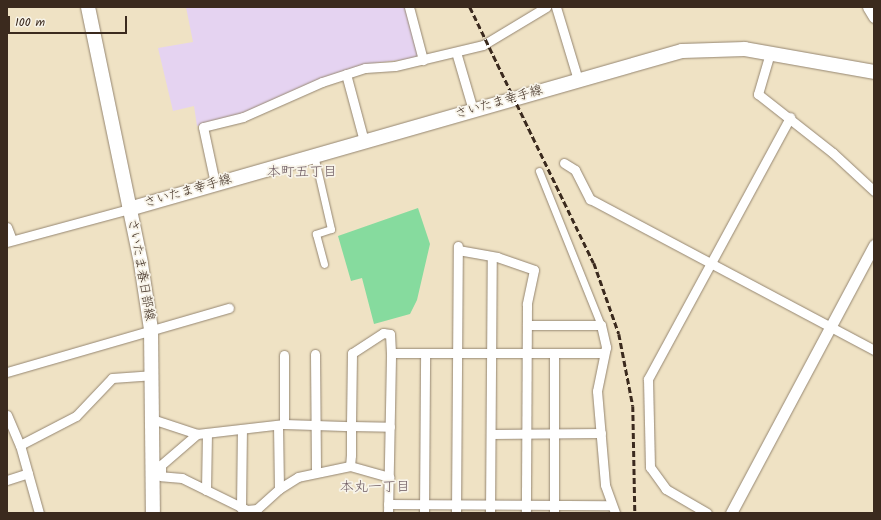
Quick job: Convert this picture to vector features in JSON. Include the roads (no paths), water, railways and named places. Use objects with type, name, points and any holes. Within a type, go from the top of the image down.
[{"type":"main road","name":"さいたま春日部線","points":[[88,7],[129,209],[151,329],[153,513]]},
{"type":"main road","name":"さいたま幸手線","points":[[129,209],[578,80],[703,48],[770,52],[874,72]]},
{"type":"street","points":[[409,7],[423,60]]},
{"type":"street","points":[[216,183],[203,127],[243,117],[346,74],[423,60],[484,45],[546,7]]},
{"type":"street","points":[[556,7],[578,80]]},
{"type":"street","points":[[868,7],[874,17]]},
{"type":"street","points":[[456,52],[474,110]]},
{"type":"street","points":[[770,52],[758,94],[790,117],[874,191]]},
{"type":"street","points":[[346,74],[364,141]]},
{"type":"street","points":[[707,513],[666,489],[650,468],[648,379],[708,263],[790,117]]},
{"type":"street","points":[[314,155],[331,229],[316,234],[324,264]]},
{"type":"street","points":[[564,163],[576,170],[590,199],[874,350]]},
{"type":"street","points":[[350,466],[352,353],[383,333],[390,334],[391,353],[388,508],[456,508],[490,503],[526,508],[612,509],[604,484],[597,391],[604,353],[601,325],[539,172]]},
{"type":"street","points":[[7,227],[9,241],[129,209]]},
{"type":"street","points":[[731,513],[874,245]]},
{"type":"street","points":[[456,508],[458,248],[534,270],[527,325],[526,353],[526,508]]},
{"type":"street","points":[[490,513],[492,258]]},
{"type":"street","points":[[7,372],[151,329],[229,308]]},
{"type":"street","points":[[527,325],[601,325]]},
{"type":"street","points":[[391,353],[604,353]]},
{"type":"street","points":[[424,508],[425,353]]},
{"type":"street","points":[[554,353],[554,509]]},
{"type":"street","points":[[315,354],[316,471]]},
{"type":"street","points":[[279,489],[284,355]]},
{"type":"street","points":[[20,445],[76,416],[112,378],[151,375]]},
{"type":"street","points":[[7,415],[20,445],[39,513]]},
{"type":"street","points":[[152,419],[197,434],[281,425],[390,427]]},
{"type":"street","points":[[241,508],[242,430]]},
{"type":"street","points":[[206,490],[207,433]]},
{"type":"street","points":[[491,434],[601,433]]},
{"type":"street","points":[[197,434],[161,465],[161,476],[182,478],[241,508],[256,509],[279,489],[316,471],[350,466],[389,477]]},
{"type":"street","points":[[7,480],[28,473]]},
{"type":"railway","points":[[470,7],[594,263],[619,334],[633,406],[635,513]]},
{"type":"district","name":"本町五丁目","points":[[302,172]]},
{"type":"district","name":"本丸一丁目","points":[[375,487]]}]
